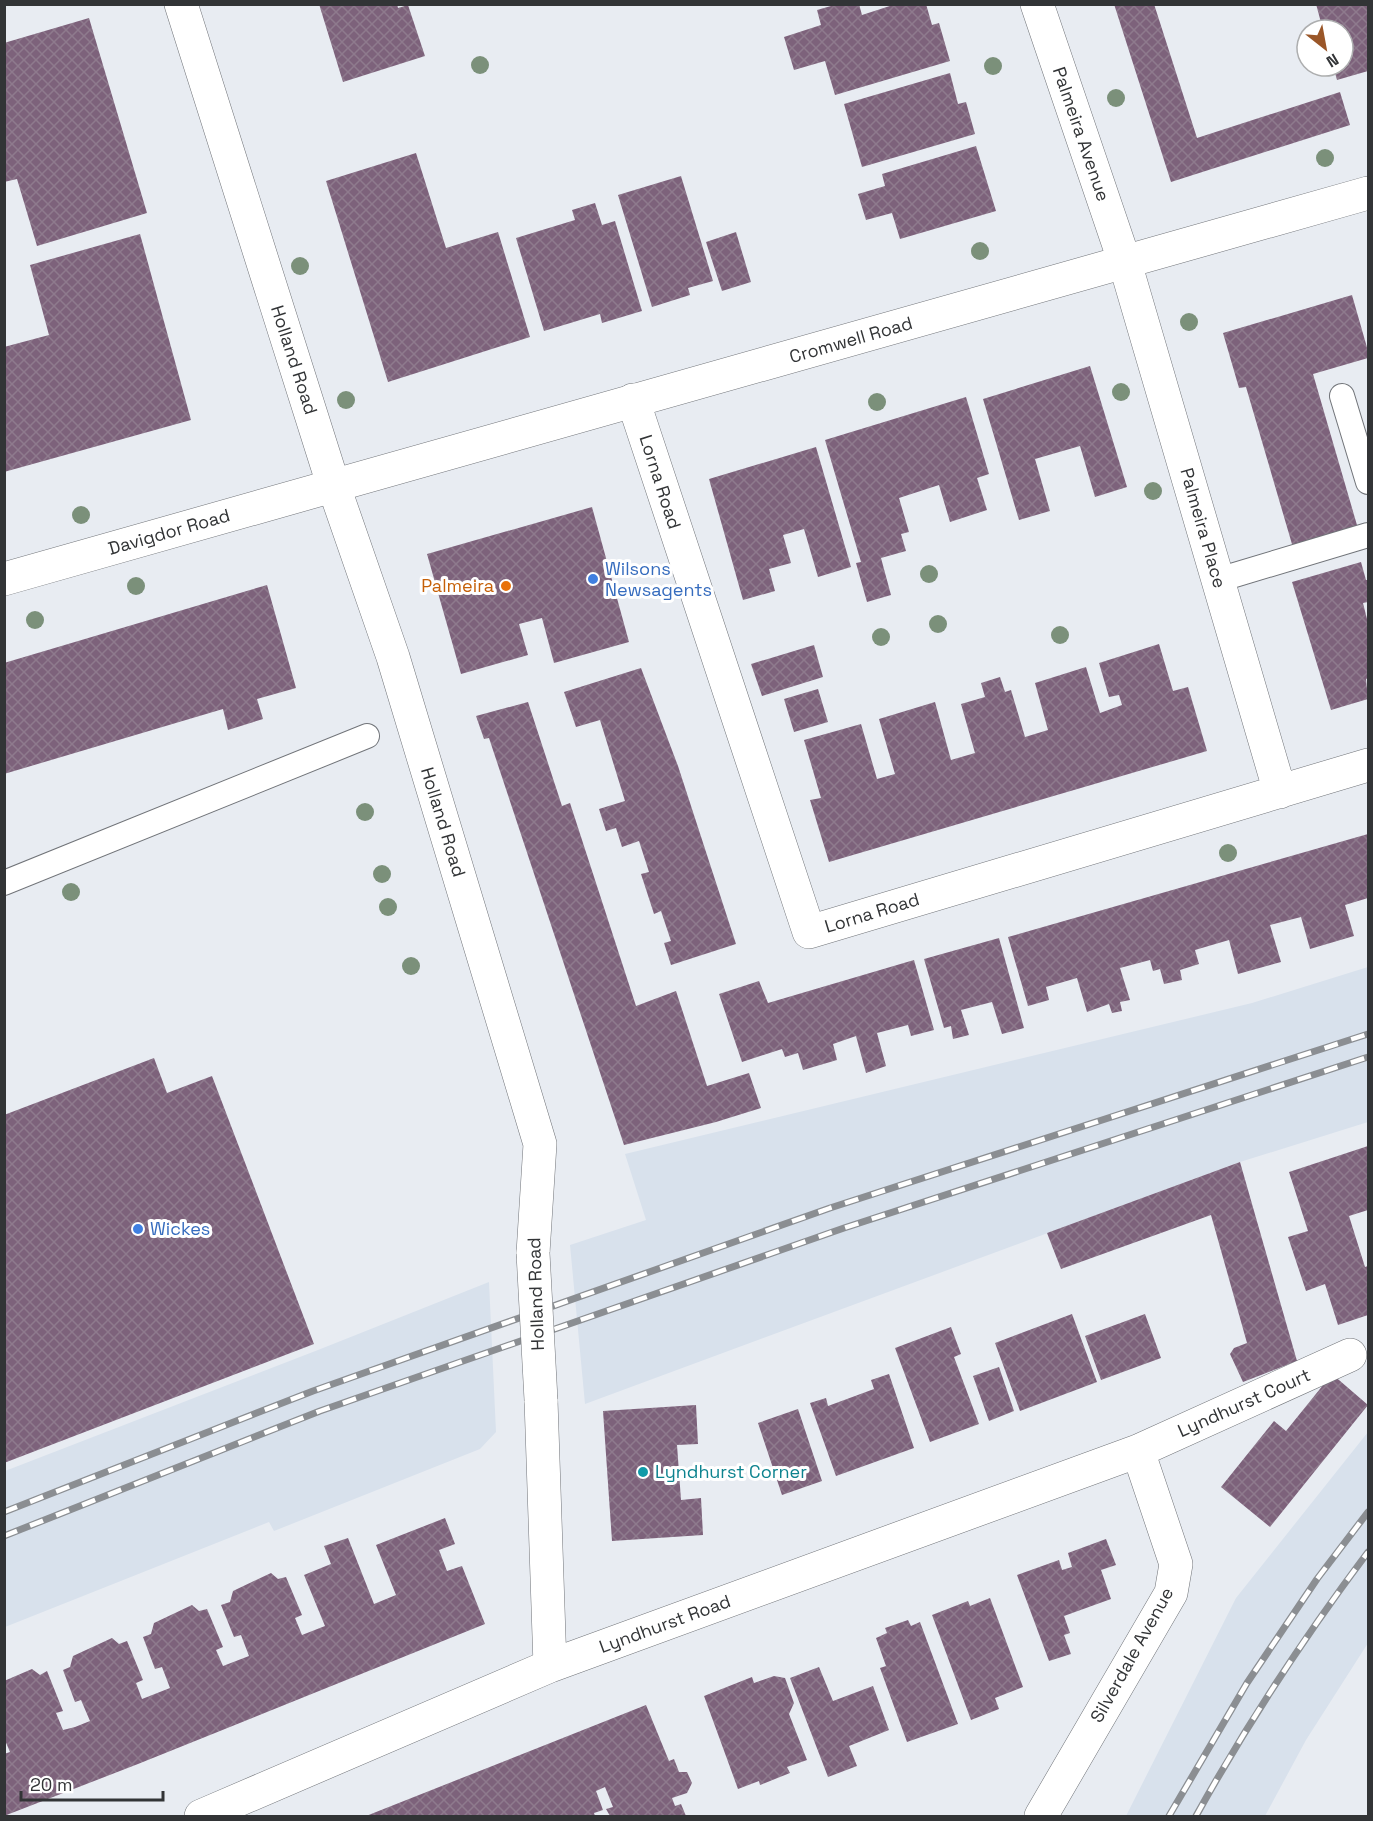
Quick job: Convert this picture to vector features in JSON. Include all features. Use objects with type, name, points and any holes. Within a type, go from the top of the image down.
[{"type":"street","name":"Holland Road","points":[[181,4],[333,484],[393,657],[540,1144],[532,1253],[541,1400],[550,1666]]},
{"type":"street","name":"Palmeira Avenue","points":[[1037,4],[1125,263]]},
{"type":"street","name":"Cromwell Road","points":[[333,484],[1368,193]]},
{"type":"street","name":"Palmeira Place","points":[[1125,263],[1280,792]]},
{"type":"street","name":"Lorna Road","points":[[633,400],[809,932],[1368,765]]},
{"type":"street","name":"Davigdor Road","points":[[4,579],[333,484]]},
{"type":"street","name":"Lyndhurst Court","points":[[1138,1451],[1350,1355]]},
{"type":"street","name":"Lyndhurst Road","points":[[211,1815],[550,1666],[1138,1451]]},
{"type":"street","name":"Silverdale Avenue","points":[[1041,1816],[1171,1593],[1176,1564],[1138,1451]]},
{"type":"lane","points":[[1342,396],[1368,482]]},
{"type":"lane","points":[[1218,580],[1368,535]]},
{"type":"lane","points":[[4,883],[367,736]]},
{"type":"shaded area","points":[[1368,967],[1368,1122],[1240,1162],[585,1404],[570,1245],[646,1220],[625,1154],[1252,1003]]},
{"type":"shaded area","points":[[489,1282],[496,1432],[480,1449],[274,1531],[269,1522],[5,1627],[5,1471]]},
{"type":"shaded area","points":[[1368,1432],[1368,1643],[1306,1740],[1265,1816],[1126,1816],[1236,1598]]},
{"type":"building","points":[[319,4],[397,4],[398,8],[408,5],[425,56],[343,82]]},
{"type":"building","points":[[838,4],[859,4],[862,15],[896,4],[926,4],[932,25],[939,23],[950,61],[835,95],[825,61],[794,70],[784,37],[821,25],[817,10]]},
{"type":"building","points":[[1114,4],[1154,4],[1197,138],[1340,92],[1350,125],[1171,182]]},
{"type":"building","points":[[1316,4],[1368,4],[1368,71],[1355,75],[1355,18],[1320,18]]},
{"type":"building","points":[[89,18],[147,213],[37,246],[17,179],[4,182],[4,43]]},
{"type":"building","points":[[950,73],[958,104],[966,102],[975,134],[862,167],[844,104]]},
{"type":"building","points":[[976,146],[996,211],[900,239],[892,213],[866,220],[858,194],[885,186],[882,174]]},
{"type":"building","points":[[416,153],[446,248],[498,232],[530,337],[388,382],[326,181]]},
{"type":"building","points":[[681,176],[713,281],[688,288],[690,295],[652,307],[618,195]]},
{"type":"building","points":[[595,203],[602,225],[615,221],[642,311],[602,323],[600,314],[544,331],[516,238],[575,220],[572,210]]},
{"type":"building","points":[[736,232],[751,282],[722,291],[706,242]]},
{"type":"building","points":[[140,234],[191,420],[4,472],[4,347],[49,335],[30,265]]},
{"type":"building","points":[[1352,295],[1368,358],[1313,374],[1359,532],[1294,551],[1246,387],[1239,388],[1223,333]]},
{"type":"building","points":[[1090,366],[1127,487],[1095,497],[1080,446],[1035,459],[1050,511],[1019,520],[983,399]]},
{"type":"building","points":[[966,397],[989,474],[977,478],[987,510],[950,522],[939,485],[899,498],[909,532],[901,534],[906,551],[881,558],[891,595],[867,602],[856,563],[861,562],[825,440]]},
{"type":"building","points":[[816,447],[851,567],[818,577],[804,529],[783,535],[791,563],[769,569],[775,591],[743,600],[709,479]]},
{"type":"building","name":"Palmeira","points":[[592,507],[629,642],[554,663],[542,618],[519,624],[528,655],[461,674],[427,554]]},
{"type":"building","points":[[1361,562],[1366,580],[1368,580],[1368,602],[1363,603],[1368,623],[1368,678],[1366,679],[1368,699],[1331,710],[1292,582]]},
{"type":"building","points":[[267,585],[296,688],[257,699],[263,719],[228,730],[223,709],[4,774],[4,663]]},
{"type":"building","points":[[1159,644],[1173,691],[1188,687],[1207,751],[829,862],[810,800],[821,798],[804,740],[861,724],[877,779],[895,774],[879,719],[935,702],[951,760],[975,753],[961,704],[985,697],[981,683],[1000,677],[1005,692],[1011,690],[1025,737],[1048,730],[1035,683],[1086,667],[1100,713],[1122,705],[1119,695],[1109,697],[1099,663]]},
{"type":"building","points":[[814,645],[823,677],[762,696],[751,664]]},
{"type":"building","points":[[641,668],[678,766],[736,944],[671,965],[664,943],[671,941],[661,911],[654,914],[641,874],[649,872],[639,841],[622,847],[616,828],[606,831],[599,809],[625,801],[600,720],[576,727],[564,692]]},
{"type":"building","points":[[818,689],[828,722],[794,732],[784,699]]},
{"type":"building","points":[[528,702],[562,806],[570,803],[636,1006],[676,991],[707,1086],[749,1073],[761,1108],[624,1145],[489,738],[484,739],[476,716]]},
{"type":"building","points":[[1368,834],[1368,898],[1345,905],[1354,936],[1310,949],[1301,917],[1270,925],[1281,962],[1238,974],[1229,940],[1195,950],[1199,964],[1180,970],[1182,980],[1164,984],[1160,969],[1153,971],[1150,960],[1120,968],[1130,1000],[1120,1002],[1122,1011],[1112,1013],[1109,1004],[1087,1012],[1077,978],[1046,987],[1049,1000],[1028,1006],[1008,937]]},
{"type":"building","points":[[999,938],[1024,1028],[1002,1034],[992,1002],[961,1010],[969,1035],[953,1039],[951,1026],[944,1028],[924,959]]},
{"type":"building","points":[[914,960],[934,1030],[911,1036],[908,1025],[877,1033],[886,1066],[866,1073],[856,1036],[833,1044],[837,1060],[803,1070],[798,1053],[785,1057],[782,1049],[742,1062],[719,994],[759,981],[768,1003]]},
{"type":"building","name":"Wickes","points":[[154,1058],[167,1093],[212,1076],[314,1344],[4,1463],[4,1115]]},
{"type":"building","points":[[1368,1146],[1368,1210],[1349,1216],[1365,1267],[1368,1266],[1368,1315],[1338,1325],[1325,1284],[1306,1291],[1288,1237],[1308,1231],[1289,1172]]},
{"type":"building","points":[[1240,1162],[1297,1361],[1243,1382],[1230,1354],[1234,1348],[1247,1343],[1211,1215],[1061,1269],[1047,1233]]},
{"type":"building","points":[[1072,1314],[1097,1382],[1020,1411],[995,1343]]},
{"type":"building","points":[[1145,1314],[1161,1358],[1101,1380],[1085,1336]]},
{"type":"building","points":[[951,1327],[961,1354],[954,1357],[979,1424],[930,1442],[895,1348]]},
{"type":"building","points":[[999,1367],[1014,1411],[989,1421],[973,1376]]},
{"type":"building","points":[[889,1374],[914,1448],[836,1476],[810,1403],[826,1398],[828,1406],[874,1389],[871,1380]]},
{"type":"building","points":[[1332,1374],[1368,1405],[1270,1527],[1221,1487],[1274,1421],[1286,1431]]},
{"type":"building","name":"Lyndhurst Corner","points":[[696,1405],[698,1444],[677,1445],[681,1500],[701,1498],[703,1535],[612,1541],[603,1411]]},
{"type":"building","points":[[798,1409],[822,1481],[782,1495],[758,1423]]},
{"type":"building","points":[[445,1518],[455,1544],[439,1550],[447,1571],[462,1566],[485,1624],[4,1816],[4,1754],[10,1752],[4,1738],[4,1681],[32,1669],[40,1675],[47,1671],[63,1711],[56,1713],[63,1730],[75,1727],[90,1721],[81,1700],[75,1702],[63,1670],[70,1667],[73,1656],[112,1638],[119,1644],[127,1641],[143,1680],[136,1683],[142,1699],[170,1688],[162,1667],[155,1669],[143,1637],[151,1634],[154,1623],[192,1605],[199,1611],[207,1609],[223,1647],[216,1650],[223,1666],[249,1656],[241,1635],[234,1637],[221,1605],[230,1602],[233,1591],[271,1573],[278,1579],[286,1577],[302,1615],[295,1618],[302,1635],[325,1626],[304,1575],[331,1564],[324,1546],[348,1538],[374,1604],[396,1595],[376,1545]]},
{"type":"building","points":[[1106,1539],[1116,1565],[1101,1570],[1111,1599],[1064,1616],[1070,1633],[1064,1635],[1071,1654],[1049,1661],[1017,1575],[1059,1560],[1062,1570],[1072,1567],[1068,1553]]},
{"type":"building","points":[[990,1598],[1023,1687],[995,1698],[999,1709],[971,1720],[932,1615],[968,1601],[970,1606]]},
{"type":"building","points":[[908,1620],[911,1626],[920,1622],[958,1724],[907,1742],[880,1668],[886,1666],[876,1638],[887,1633],[885,1628]]},
{"type":"building","points":[[819,1667],[833,1701],[873,1686],[889,1730],[849,1746],[857,1766],[828,1777],[790,1678]]},
{"type":"building","points":[[774,1676],[785,1678],[794,1703],[789,1714],[807,1760],[787,1767],[790,1773],[760,1785],[759,1781],[738,1789],[704,1696],[752,1677],[754,1683]]},
{"type":"building","points":[[646,1705],[669,1761],[674,1759],[679,1772],[687,1772],[692,1783],[687,1793],[672,1798],[675,1806],[681,1804],[686,1816],[610,1816],[606,1809],[613,1807],[605,1787],[596,1791],[603,1810],[594,1813],[595,1816],[366,1816]]},
{"type":"railway","points":[[4,1512],[313,1391],[830,1208],[1368,1034]]},
{"type":"railway","points":[[4,1536],[320,1411],[844,1228],[1368,1057]]},
{"type":"railway","points":[[1169,1816],[1247,1683],[1317,1579],[1368,1512]]},
{"type":"railway","points":[[1196,1816],[1278,1681],[1368,1552]]},
{"type":"place","name":"Wilsons Newsagents","points":[[593,579]]},
{"type":"place","name":"Palmeira","points":[[506,586]]},
{"type":"place","name":"Wickes","points":[[138,1229]]},
{"type":"place","name":"Lyndhurst Corner","points":[[643,1472]]}]
